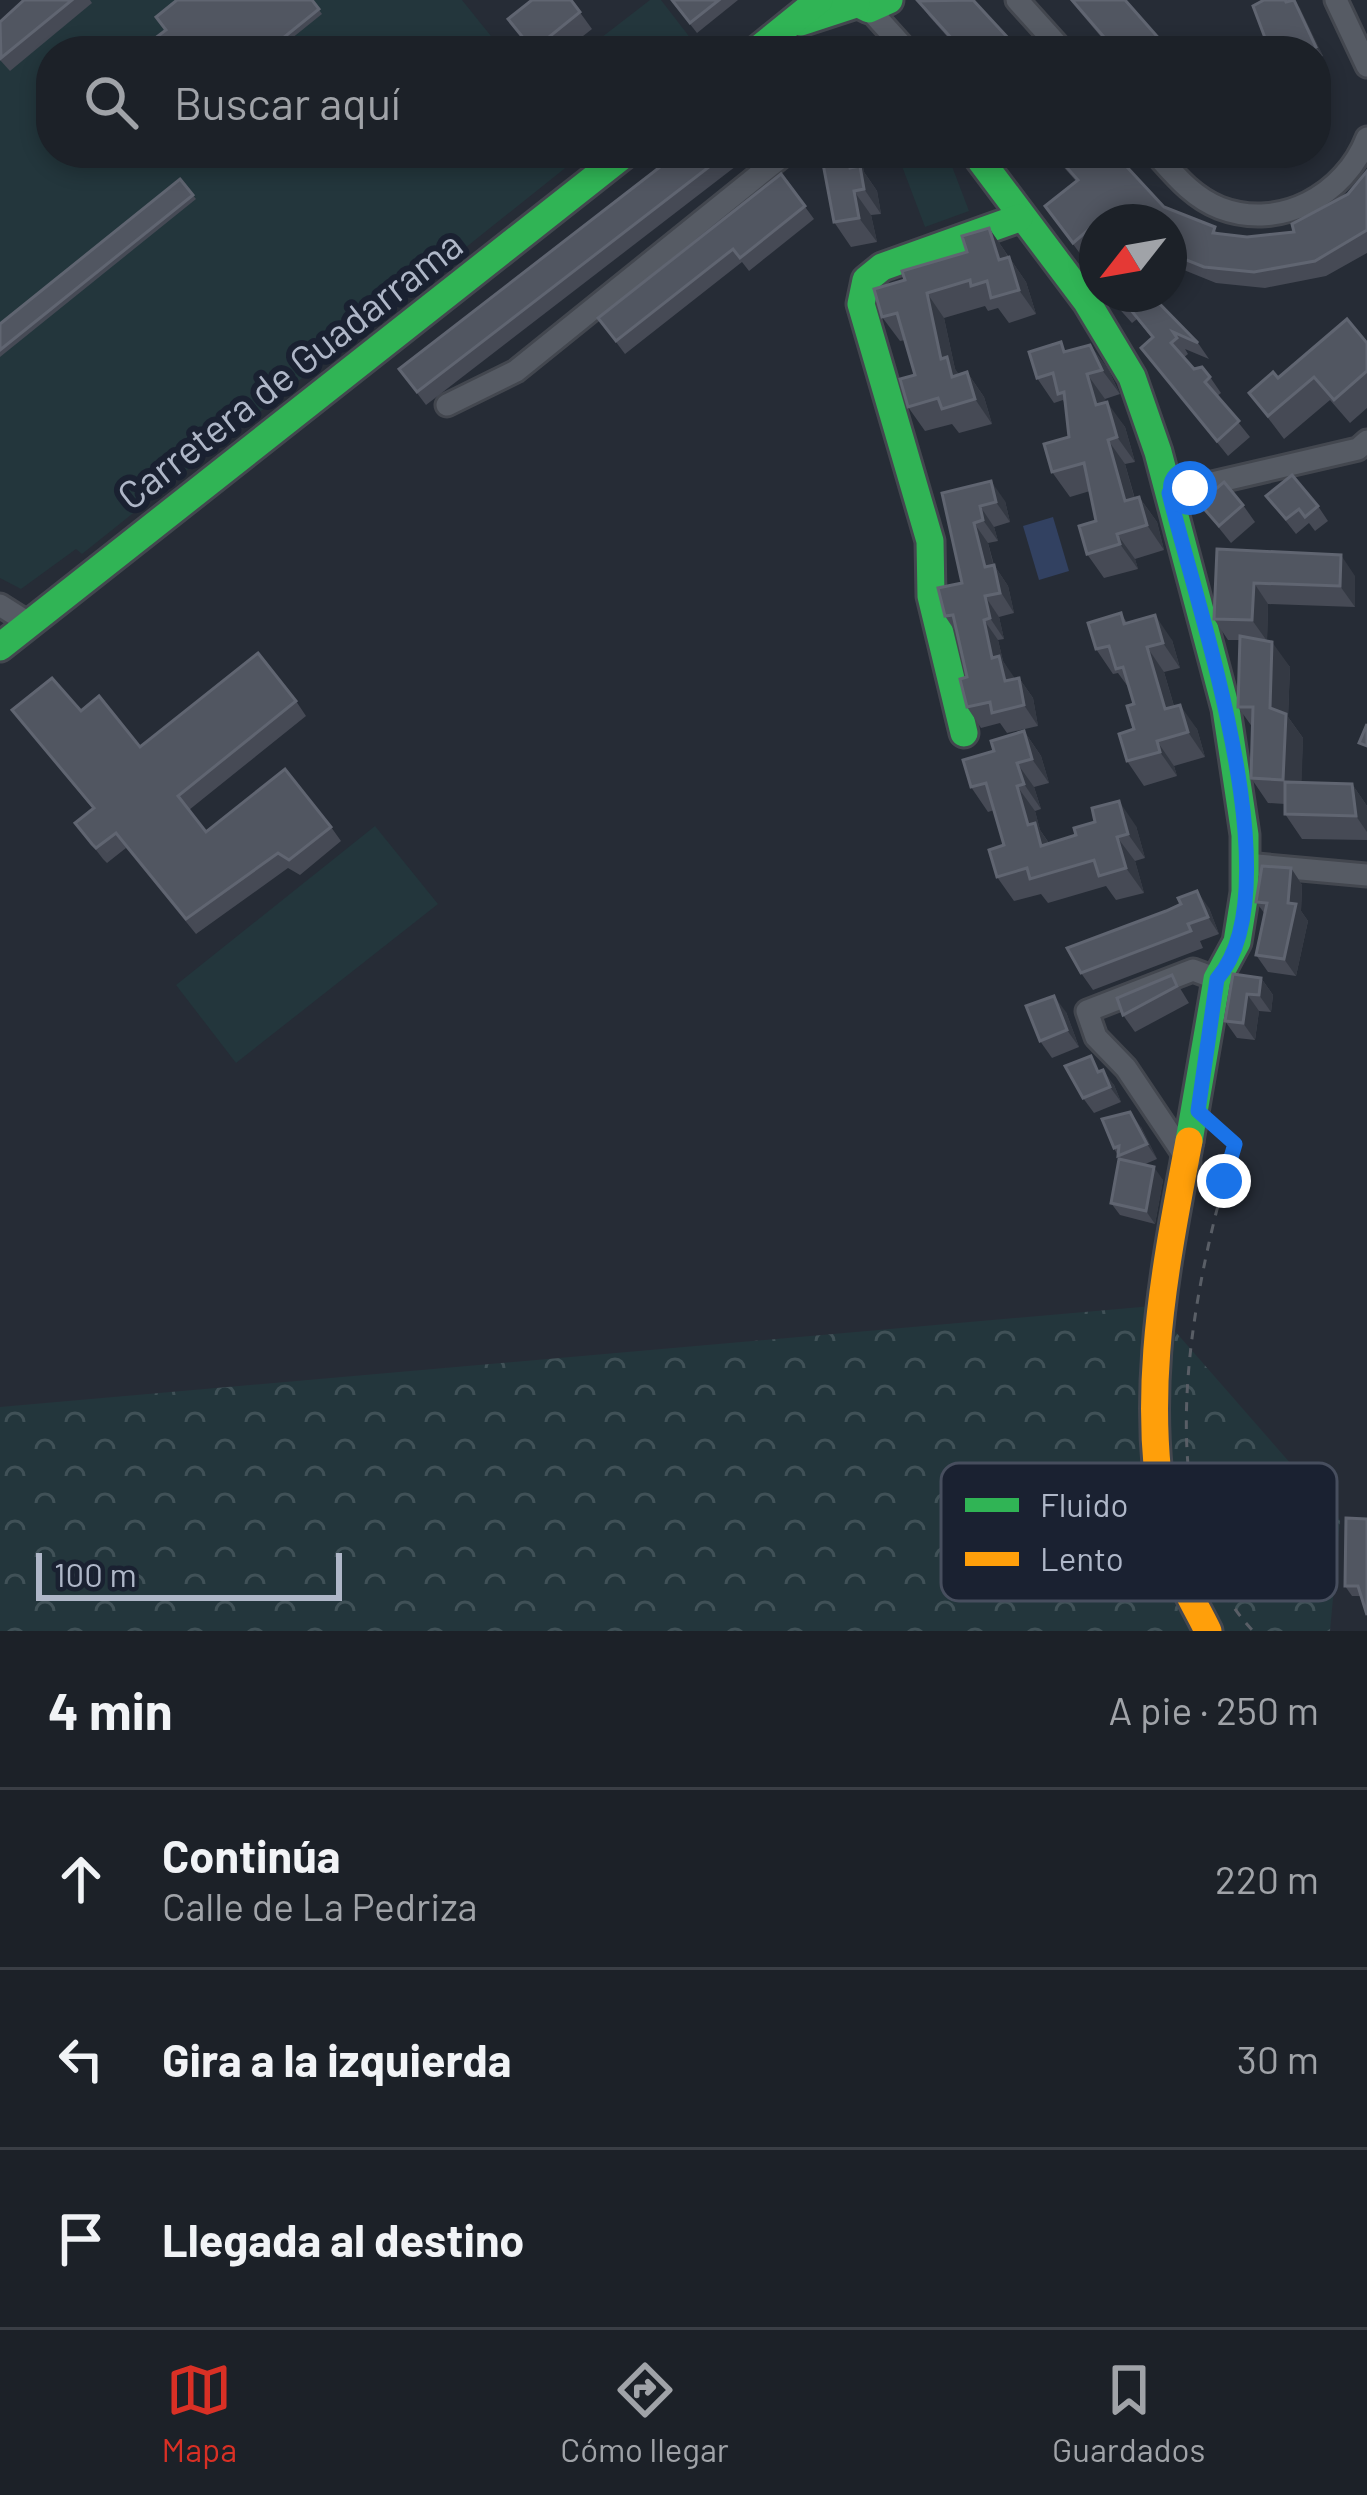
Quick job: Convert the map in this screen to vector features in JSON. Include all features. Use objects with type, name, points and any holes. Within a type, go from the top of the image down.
[{"type":"street","points":[[776,36],[819,0]]},
{"type":"street","points":[[1016,0],[1049,36]]},
{"type":"street","points":[[1336,0],[1367,66]]},
{"type":"street","points":[[786,28],[871,3],[896,36]]},
{"type":"street","points":[[1169,168],[1190,191],[1221,208],[1255,215],[1290,211],[1322,197],[1348,173],[1367,138]]},
{"type":"street","name":"Carretera de Guadarrama","points":[[0,647],[607,168]]},
{"type":"street","points":[[446,405],[516,371],[767,168]]},
{"type":"street","points":[[985,168],[1119,352],[1169,493],[1224,707],[1246,864],[1240,937],[1231,963],[1217,979],[1189,1162],[1164,1256],[1156,1463]]},
{"type":"street","points":[[964,733],[931,596],[930,541],[861,304],[866,280],[882,267],[1018,218]]},
{"type":"street","points":[[1169,493],[1358,448],[1367,441]]},
{"type":"street","points":[[0,605],[30,624]]},
{"type":"street","points":[[1246,864],[1367,875]]},
{"type":"street","points":[[1189,1162],[1126,1068],[1096,1037],[1087,1011],[1193,970],[1217,979]]},
{"type":"street","points":[[1194,1601],[1208,1631]]},
{"type":"path","points":[[1186,1463],[1202,1275],[1235,1144],[1198,1111]]},
{"type":"path","points":[[1235,1601],[1253,1631]]},
{"type":"green space","points":[[47,0],[462,0],[491,36],[36,36],[36,168],[565,168],[82,554],[76,549],[21,589],[0,578],[0,43]]},
{"type":"green space","points":[[650,0],[661,0],[689,36],[603,36]]},
{"type":"green space","points":[[903,168],[953,168],[969,211],[925,227]]},
{"type":"green space","points":[[375,826],[438,904],[236,1063],[176,985]]},
{"type":"green space","points":[[1153,1306],[1290,1463],[941,1463],[941,1601],[1333,1601],[1330,1631],[0,1631],[0,1407]]},
{"type":"water","points":[[1053,517],[1069,571],[1039,580],[1023,526]]},
{"type":"building","points":[[24,0],[72,0],[1,58],[0,22]]},
{"type":"building","points":[[177,0],[312,0],[319,9],[286,36],[158,36],[166,30],[156,17]]},
{"type":"building","points":[[532,0],[571,0],[580,12],[550,36],[522,36],[508,19]]},
{"type":"building","points":[[672,0],[719,0],[690,23]]},
{"type":"building","points":[[973,0],[1006,36],[950,36],[918,1]]},
{"type":"building","points":[[1072,0],[1125,0],[1157,36],[1103,36]]},
{"type":"building","points":[[1264,0],[1294,0],[1311,36],[1264,36],[1253,6]]},
{"type":"building","points":[[659,168],[708,168],[417,392],[399,369]]},
{"type":"building","points":[[824,168],[860,168],[864,189],[854,191],[859,218],[834,222]]},
{"type":"building","points":[[1067,168],[1128,168],[1161,204],[1079,204],[1079,238],[1073,243],[1045,206],[1078,180]]},
{"type":"building","points":[[1367,171],[1367,230],[1315,261],[1254,272],[1204,267],[1187,260],[1187,216],[1215,227],[1213,233],[1247,237],[1294,232],[1292,224],[1348,194]]},
{"type":"building","points":[[781,174],[805,206],[740,258],[733,249],[616,341],[598,318]]},
{"type":"building","points":[[180,179],[193,195],[0,350],[0,324]]},
{"type":"building","points":[[989,228],[999,260],[1009,257],[1019,290],[991,298],[987,281],[971,286],[970,280],[927,293],[941,359],[947,357],[952,377],[967,372],[975,399],[942,409],[938,398],[908,407],[900,379],[915,375],[897,313],[882,317],[874,289],[905,280],[902,271],[967,252],[962,236]]},
{"type":"building","points":[[1133,312],[1168,312],[1198,343],[1173,332],[1177,338],[1171,343],[1194,369],[1202,367],[1210,377],[1205,382],[1239,421],[1217,441],[1141,348],[1153,337]]},
{"type":"building","points":[[1347,319],[1367,343],[1367,371],[1334,400],[1314,377],[1268,416],[1249,393],[1273,372],[1278,378]]},
{"type":"building","points":[[1061,342],[1064,352],[1090,345],[1102,370],[1087,374],[1096,405],[1107,402],[1117,437],[1108,440],[1125,501],[1139,497],[1147,525],[1117,534],[1120,544],[1087,554],[1079,526],[1096,521],[1084,463],[1052,472],[1044,444],[1069,437],[1064,392],[1058,394],[1053,373],[1037,378],[1029,352]]},
{"type":"building","points":[[1292,475],[1318,506],[1305,517],[1299,509],[1286,519],[1266,496]]},
{"type":"building","points":[[991,481],[996,502],[980,506],[983,520],[974,523],[985,567],[994,565],[1000,593],[985,596],[990,618],[984,620],[992,658],[999,656],[1005,681],[1019,678],[1024,705],[992,713],[990,702],[967,707],[960,679],[967,677],[953,615],[945,616],[938,588],[962,583],[942,493]]},
{"type":"building","points":[[1224,482],[1243,505],[1219,526],[1199,503]]},
{"type":"building","points":[[1217,549],[1341,555],[1340,586],[1254,583],[1252,620],[1214,619]]},
{"type":"building","points":[[1121,613],[1124,624],[1155,615],[1163,643],[1147,647],[1165,709],[1180,705],[1188,732],[1157,741],[1160,752],[1127,761],[1119,734],[1134,729],[1127,706],[1134,704],[1123,667],[1116,669],[1109,646],[1096,649],[1088,623]]},
{"type":"building","points":[[1240,636],[1272,642],[1270,708],[1286,714],[1283,780],[1251,778],[1253,707],[1238,707]]},
{"type":"building","points":[[258,653],[296,701],[178,796],[206,832],[285,769],[331,827],[289,860],[278,853],[186,919],[116,833],[96,848],[92,844],[75,823],[94,808],[12,710],[52,678],[81,711],[99,696],[140,747]]},
{"type":"building","points":[[1024,731],[1032,759],[1017,763],[1024,784],[1017,786],[1028,825],[1035,823],[1041,846],[1076,835],[1074,828],[1095,822],[1092,808],[1119,801],[1128,834],[1117,837],[1126,868],[1099,876],[1094,860],[1030,879],[1027,868],[997,877],[989,850],[1004,845],[986,783],[971,787],[963,760],[994,751],[991,741]]},
{"type":"building","points":[[1285,782],[1352,784],[1356,816],[1285,814]]},
{"type":"building","points":[[1262,866],[1291,868],[1288,903],[1296,904],[1284,959],[1256,955],[1267,903],[1256,902]]},
{"type":"building","points":[[1197,891],[1208,917],[1188,924],[1191,931],[1081,973],[1067,948],[1166,911],[1181,904],[1178,898]]},
{"type":"building","points":[[1233,974],[1261,978],[1259,995],[1247,994],[1243,1023],[1225,1021]]},
{"type":"building","points":[[1172,975],[1177,986],[1123,1015],[1117,998]]},
{"type":"building","points":[[1054,996],[1067,1030],[1040,1041],[1026,1006]]},
{"type":"building","points":[[1091,1056],[1110,1087],[1083,1098],[1065,1066]]},
{"type":"building","points":[[1130,1112],[1147,1144],[1118,1156],[1119,1146],[1114,1148],[1102,1119]]},
{"type":"building","points":[[1119,1159],[1154,1167],[1146,1211],[1111,1203]]},
{"type":"building","points":[[1346,1518],[1367,1519],[1367,1615],[1358,1586],[1345,1586]]},
{"type":"traffic: fast","points":[[775,36],[819,0]]},
{"type":"traffic: fast","points":[[851,0],[869,9],[889,0]]},
{"type":"traffic: fast","points":[[801,22],[856,4]]},
{"type":"traffic: fast","points":[[0,647],[607,168]]},
{"type":"traffic: fast","points":[[986,168],[1087,302],[1132,377],[1158,452],[1226,709],[1245,835],[1245,892],[1237,942],[1217,979],[1189,1141]]},
{"type":"traffic: fast","points":[[964,733],[931,596],[930,541],[861,304],[866,280],[882,267],[1019,218]]},
{"type":"traffic: slow","points":[[1157,1463],[1155,1400],[1162,1296],[1189,1141]]},
{"type":"traffic: slow","points":[[1193,1601],[1208,1631]]},
{"type":"route","points":[[1190,488],[1169,493],[1224,707],[1246,844],[1240,937],[1231,963],[1217,979],[1198,1111],[1235,1144],[1224,1181]]}]
